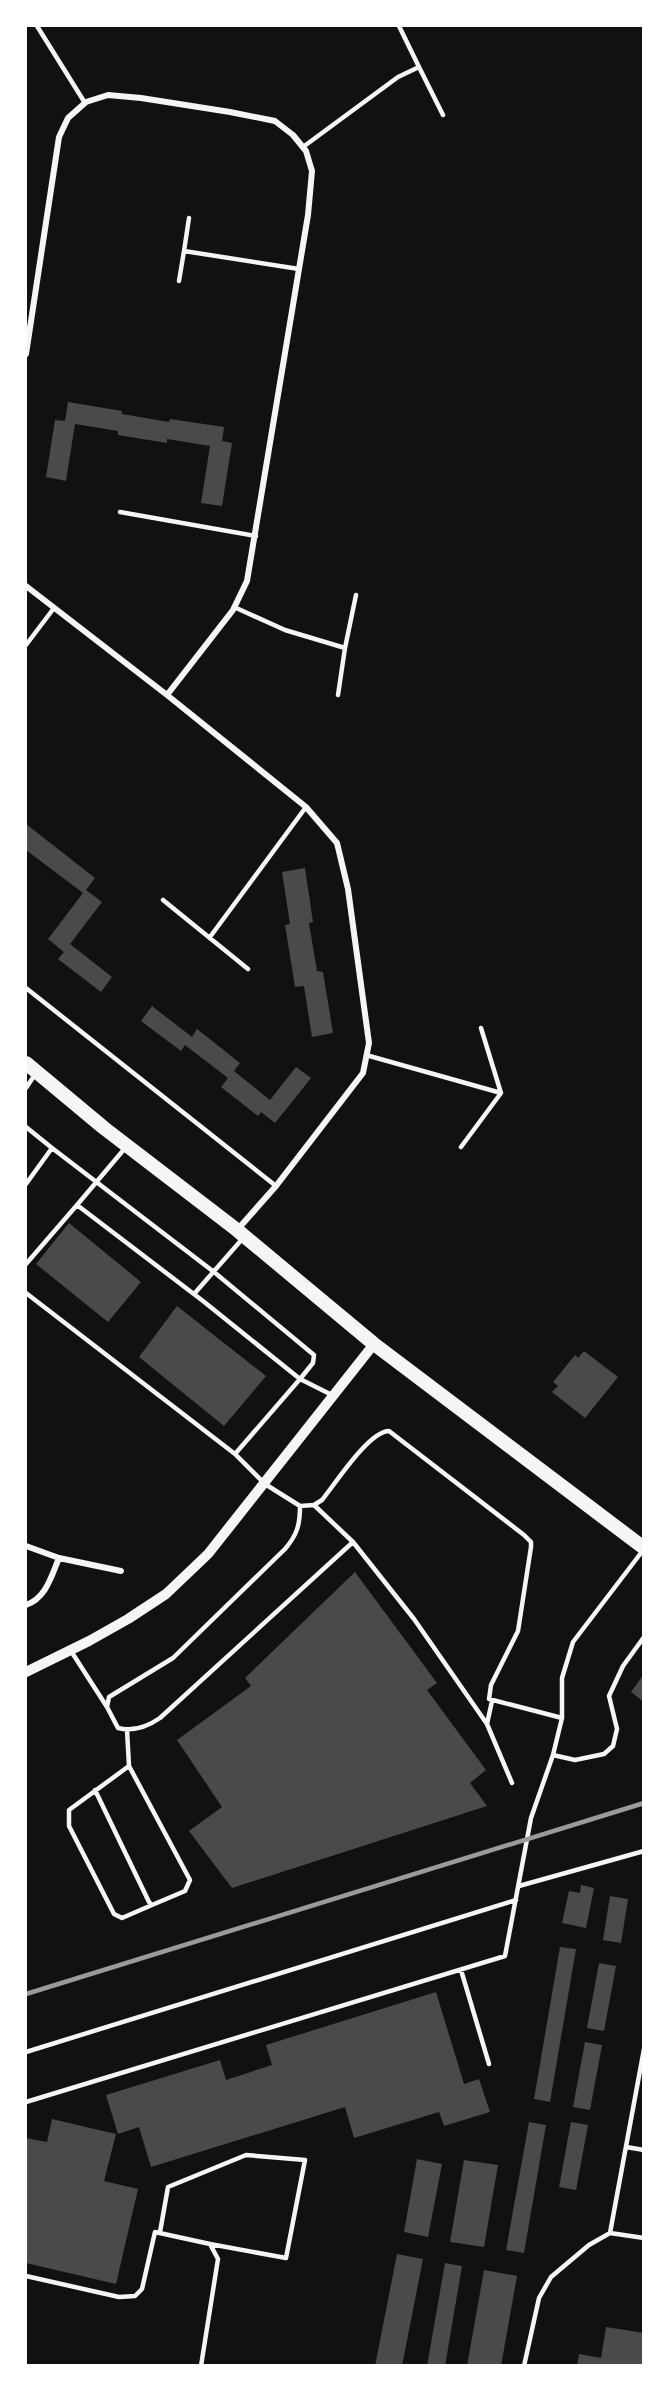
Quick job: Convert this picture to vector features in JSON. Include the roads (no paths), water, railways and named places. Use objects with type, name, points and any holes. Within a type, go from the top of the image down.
[{"type":"main road","points":[[31,1067],[128,1146],[241,1233],[374,1344],[644,1549]]},
{"type":"street","points":[[26,354],[59,137],[68,118],[85,103],[108,95],[231,111],[275,121],[293,135],[306,151],[312,171],[308,215],[247,581],[234,607],[166,695]]},
{"type":"street","points":[[26,586],[306,807],[337,843],[348,889],[369,1043],[363,1072],[241,1233]]},
{"type":"street","points":[[26,1672],[128,1620],[166,1594],[208,1554],[374,1344]]},
{"type":"street","points":[[26,1546],[59,1558],[121,1571]]},
{"type":"street","points":[[26,1605],[44,1593],[59,1558]]},
{"type":"lane","points":[[37,26],[85,103]]},
{"type":"lane","points":[[399,26],[444,115]]},
{"type":"lane","points":[[303,147],[398,77],[419,67]]},
{"type":"lane","points":[[179,282],[189,218]]},
{"type":"lane","points":[[184,250],[299,269]]},
{"type":"lane","points":[[120,512],[256,536]]},
{"type":"lane","points":[[338,695],[356,595]]},
{"type":"lane","points":[[234,607],[285,630],[345,648]]},
{"type":"lane","points":[[26,645],[54,609]]},
{"type":"lane","points":[[210,937],[306,807]]},
{"type":"lane","points":[[163,900],[248,969]]},
{"type":"lane","points":[[26,988],[276,1186]]},
{"type":"lane","points":[[481,1028],[501,1094]]},
{"type":"lane","points":[[366,1055],[501,1094]]},
{"type":"lane","points":[[26,1088],[31,1067]]},
{"type":"lane","points":[[461,1147],[501,1094]]},
{"type":"lane","points":[[26,1127],[214,1272],[314,1355],[316,1359],[313,1363],[235,1454]]},
{"type":"lane","points":[[26,1264],[128,1146]]},
{"type":"lane","points":[[26,1184],[52,1148]]},
{"type":"lane","points":[[77,1205],[300,1378],[333,1396]]},
{"type":"lane","points":[[194,1294],[214,1272],[241,1233]]},
{"type":"lane","points":[[26,1293],[235,1454],[265,1484],[300,1506],[314,1505],[322,1500],[377,1434],[389,1431],[531,1542],[518,1631],[490,1685],[488,1695],[492,1701],[562,1718]]},
{"type":"lane","points":[[314,1505],[353,1542],[414,1619],[487,1724],[512,1783]]},
{"type":"lane","points":[[107,1707],[109,1697],[114,1693],[173,1658],[285,1549],[295,1538],[299,1528],[300,1506]]},
{"type":"lane","points":[[71,1651],[118,1728],[126,1730],[150,1725],[353,1542]]},
{"type":"lane","points":[[26,2102],[505,1956],[531,1818],[553,1755],[562,1718],[562,1678],[573,1642],[644,1549]]},
{"type":"lane","points":[[553,1755],[575,1760],[604,1754],[613,1746],[617,1729],[609,1696],[623,1666],[644,1637]]},
{"type":"lane","points":[[487,1724],[492,1701]]},
{"type":"lane","points":[[126,1730],[129,1766],[190,1880],[185,1890],[122,1918],[114,1914],[69,1826],[69,1810],[129,1766]]},
{"type":"lane","points":[[95,1790],[138,1881],[152,1905]]},
{"type":"lane","points":[[519,1886],[644,1851]]},
{"type":"lane","points":[[26,2052],[516,1900]]},
{"type":"lane","points":[[461,1970],[489,2064]]},
{"type":"lane","points":[[610,2233],[644,2049]]},
{"type":"lane","points":[[626,2147],[644,2150]]},
{"type":"lane","points":[[26,2276],[118,2297],[135,2296],[142,2289],[155,2232],[286,2258],[305,2160],[246,2155],[168,2187],[160,2232]]},
{"type":"lane","points":[[524,2366],[538,2298],[551,2277],[590,2245],[610,2233],[644,2238]]},
{"type":"lane","points":[[201,2366],[218,2259],[210,2244]]},
{"type":"railway","points":[[26,1994],[644,1803]]}]
